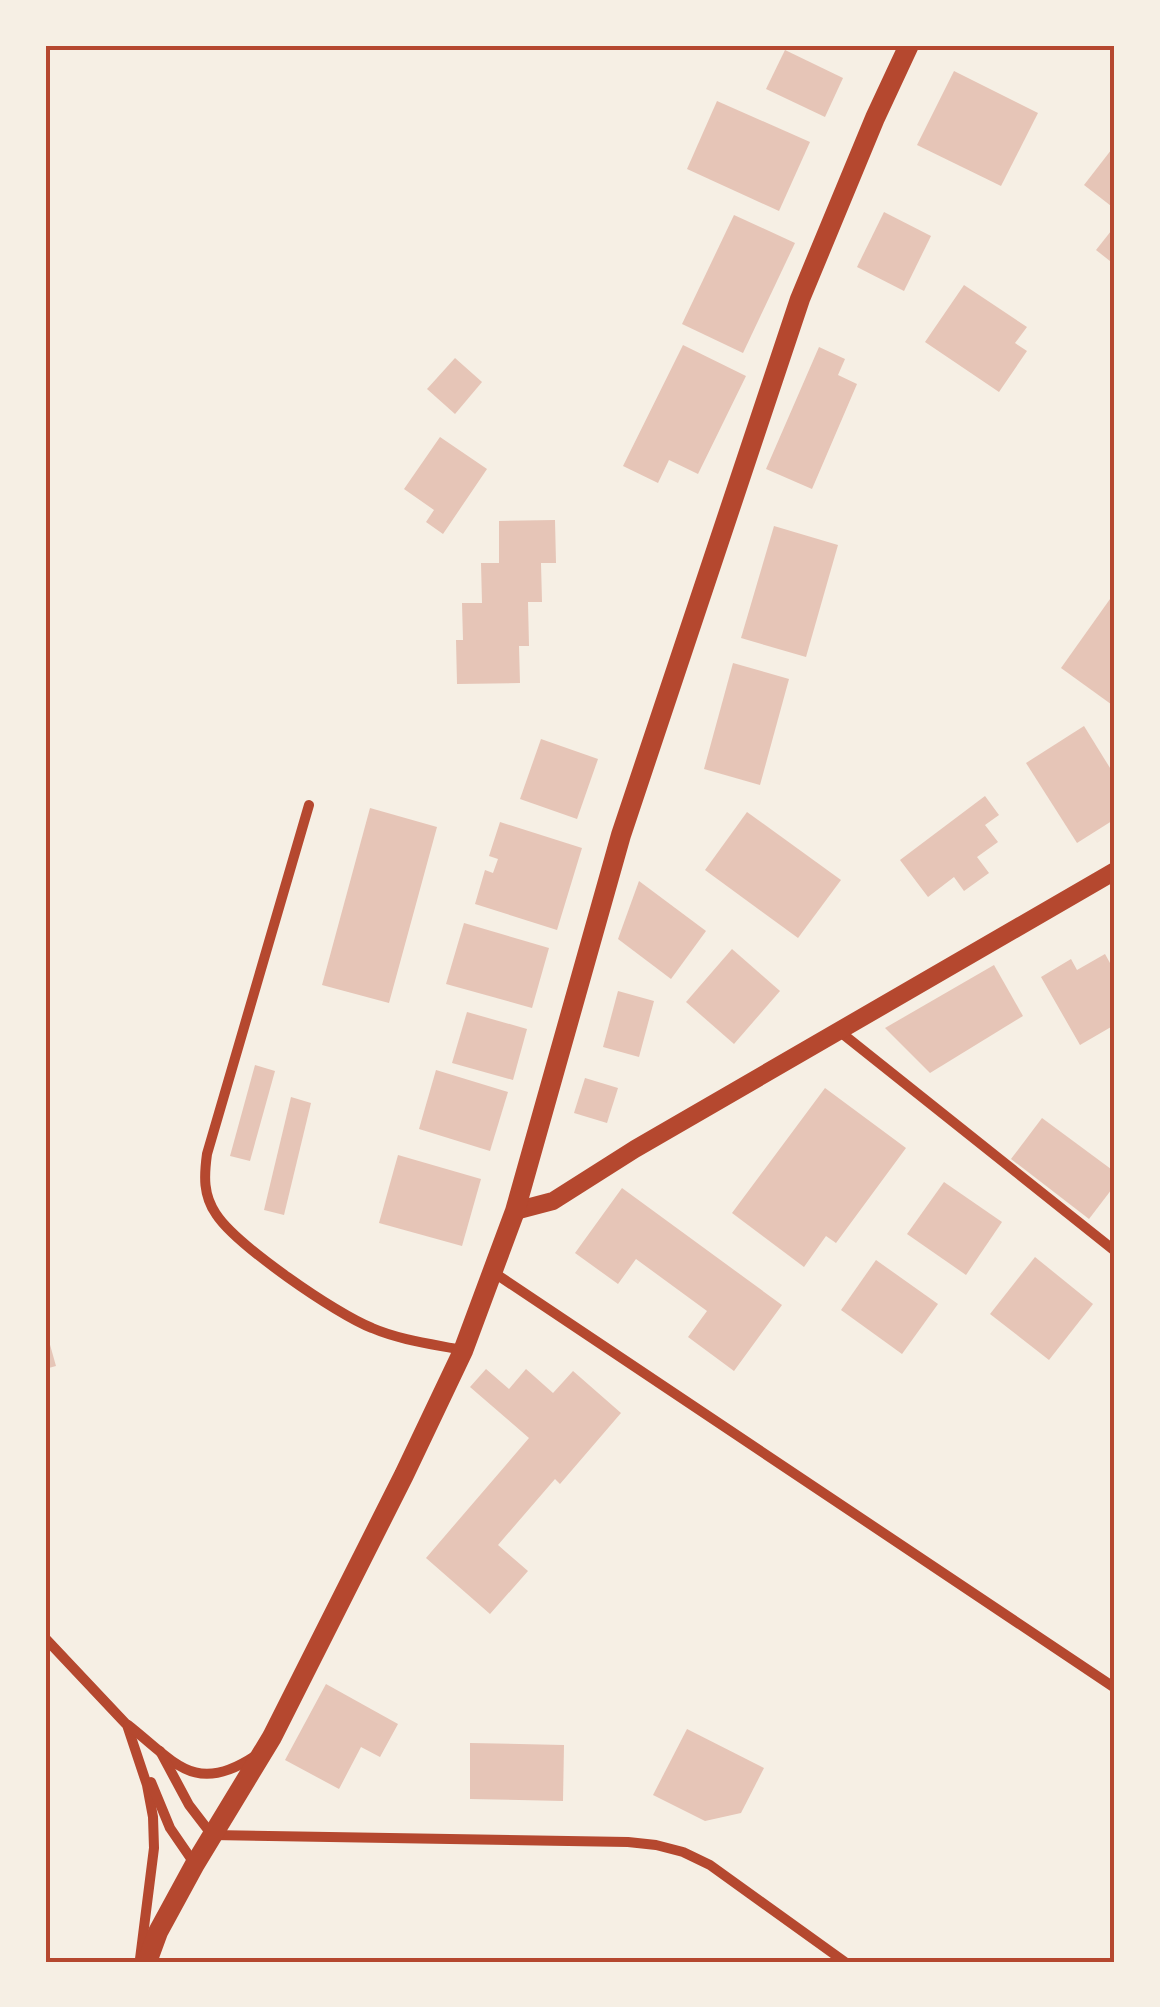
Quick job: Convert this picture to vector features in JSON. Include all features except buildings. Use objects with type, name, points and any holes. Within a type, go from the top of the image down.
[{"type":"main road","points":[[144,1962],[194,1864],[264,1750],[464,1350],[515,1211],[621,836],[800,298],[869,130],[909,45]]},
{"type":"street","points":[[309,804],[207,1154],[206,1193],[216,1216],[236,1235],[343,1314],[392,1336],[464,1350]]},
{"type":"street","points":[[515,1211],[553,1201],[1115,870]]},
{"type":"street","points":[[840,1031],[1115,1251]]},
{"type":"street","points":[[493,1272],[1115,1688]]},
{"type":"street","points":[[45,1638],[127,1725],[189,1772],[212,1775],[235,1768],[264,1750]]},
{"type":"street","points":[[127,1725],[150,1801],[154,1848],[144,1962]]},
{"type":"street","points":[[160,1751],[190,1805],[212,1834],[656,1845],[717,1868],[845,1962]]},
{"type":"street","points":[[138,1759],[170,1828],[194,1864]]}]
